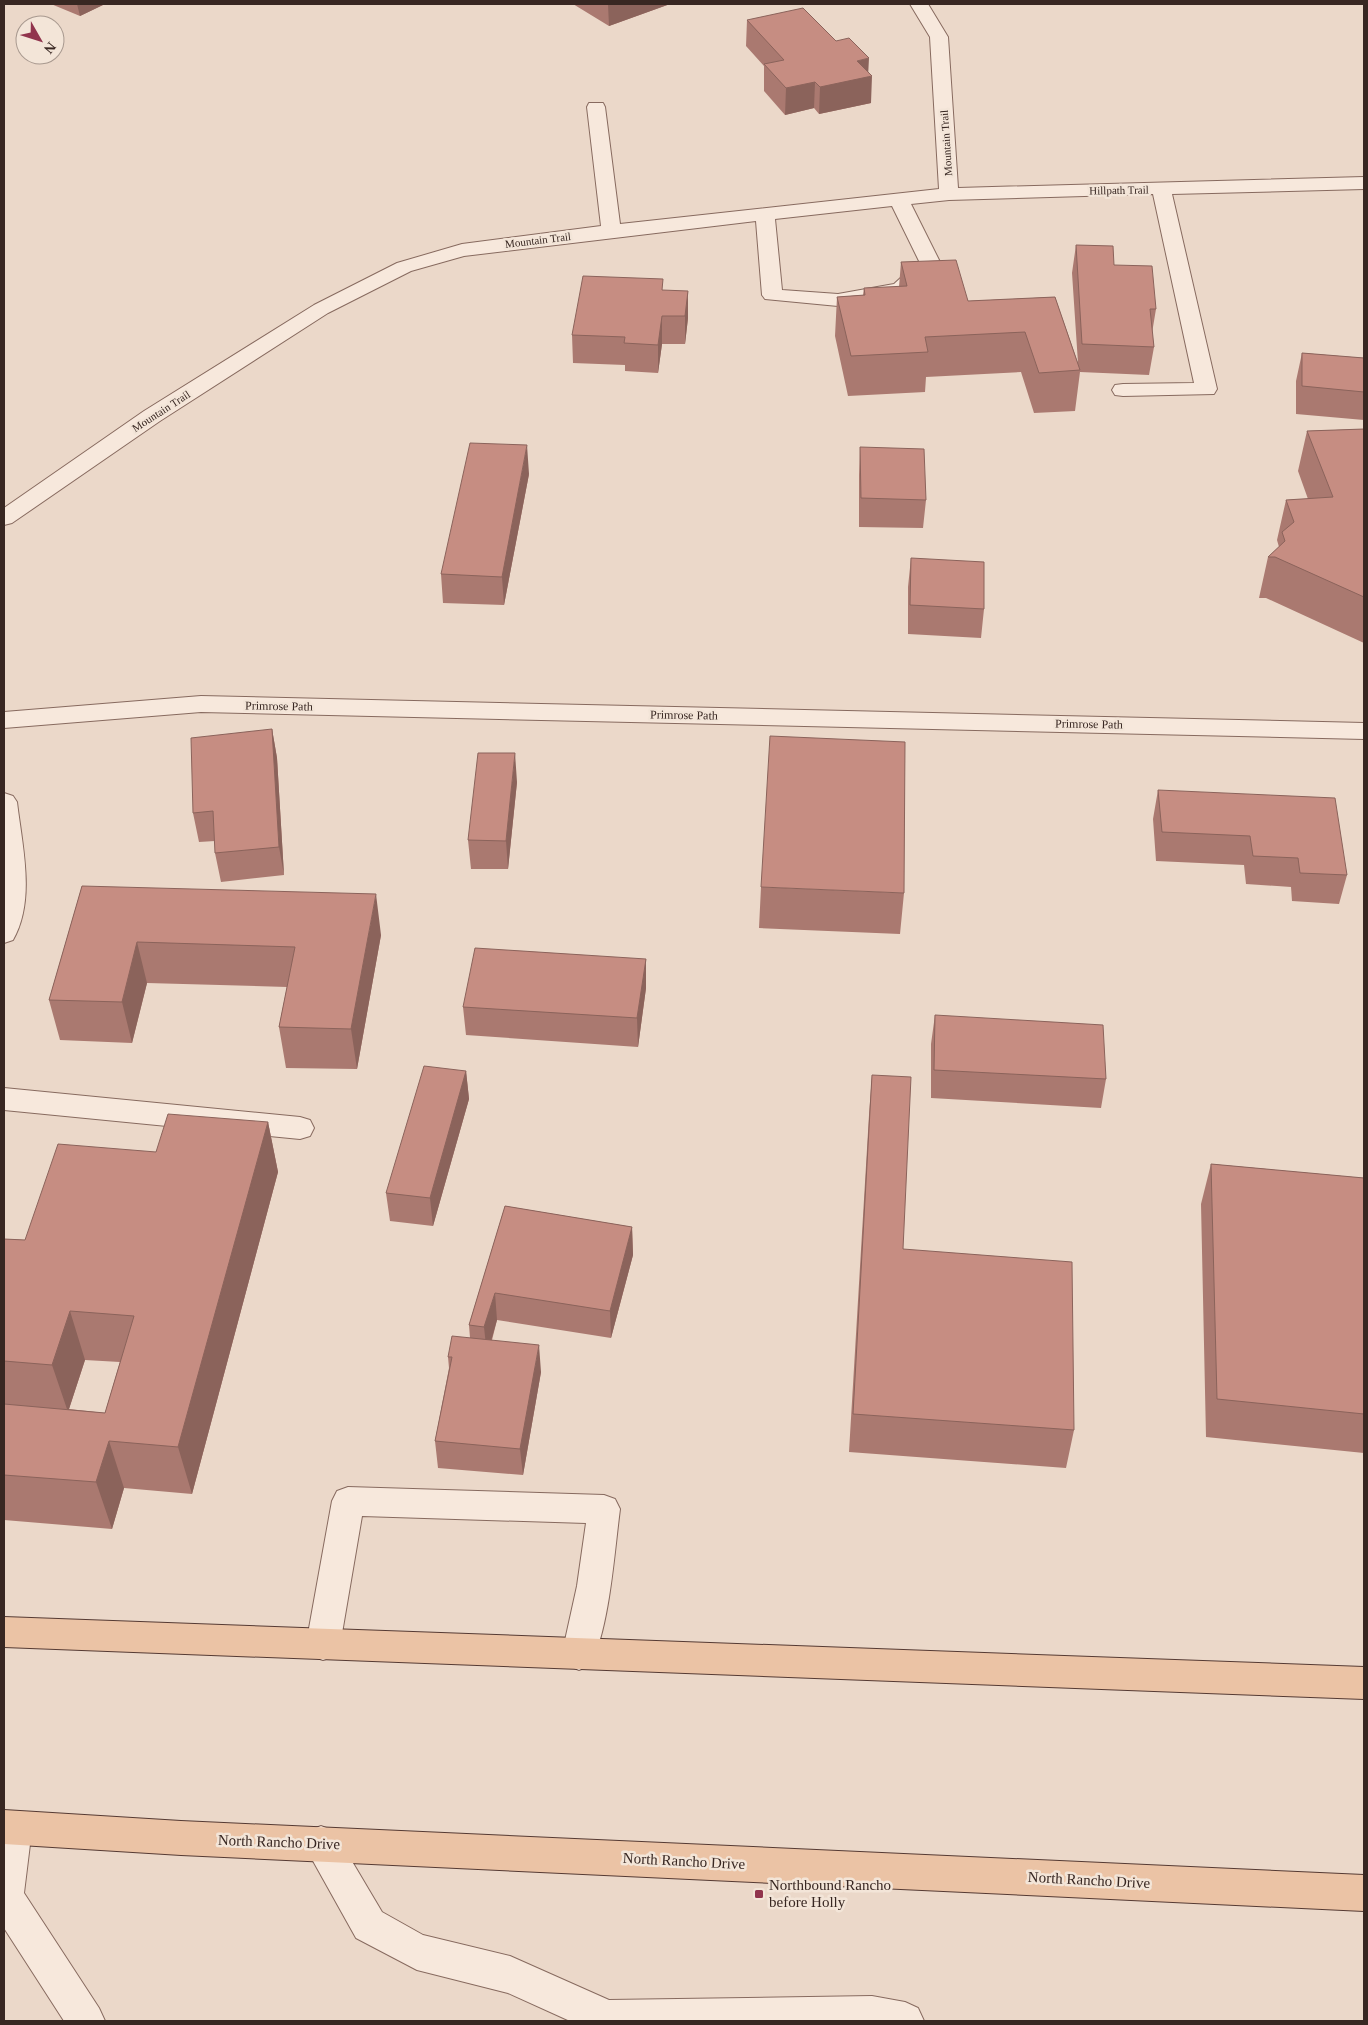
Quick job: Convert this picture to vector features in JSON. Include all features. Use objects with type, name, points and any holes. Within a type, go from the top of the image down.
[{"type":"main road","points":[[4,1632],[1364,1683]]},
{"type":"main road","name":"North Rancho Drive","points":[[9,1827],[321,1844],[1364,1892]]},
{"type":"street","name":"Mountain Trail","points":[[4,518],[152,416],[321,309],[404,267],[462,250],[611,230],[950,194],[939,37],[919,4]]},
{"type":"street","points":[[596,107],[611,230]]},
{"type":"street","name":"Hillpath Trail","points":[[950,194],[1364,183]]},
{"type":"street","name":"Hillpath Trail","points":[[1288,184],[1364,197]]},
{"type":"street","points":[[1122,390],[1206,389],[1161,189]]},
{"type":"street","points":[[765,215],[772,295],[838,300],[900,289],[930,262],[898,200]]},
{"type":"street","name":"Primrose Path","points":[[4,720],[201,704],[1364,731]]},
{"type":"street","points":[[4,802],[14,888],[4,933]]},
{"type":"street","points":[[4,1099],[300,1128]]},
{"type":"street","points":[[323,1645],[348,1501],[604,1509],[594,1586],[579,1654]]},
{"type":"street","points":[[9,1827],[5,1898],[86,2021]]},
{"type":"street","points":[[321,1844],[369,1925],[416,1952],[510,1976],[608,2019],[872,2015],[905,2021]]},
{"type":"building","points":[[803,8],[836,41],[849,38],[869,58],[857,61],[872,76],[820,87],[815,82],[786,88],[764,64],[784,60],[747,20]]},
{"type":"building","points":[[1076,245],[1113,246],[1114,265],[1152,266],[1156,309],[1150,309],[1154,347],[1082,344]]},
{"type":"building","points":[[956,260],[968,301],[1055,297],[1080,370],[1039,373],[1025,332],[925,337],[928,352],[851,356],[837,297],[865,295],[864,288],[907,286],[901,262]]},
{"type":"building","points":[[583,276],[663,279],[662,290],[688,291],[685,316],[662,316],[658,345],[624,343],[625,337],[572,335]]},
{"type":"building","points":[[1302,353],[1364,358],[1364,392],[1302,386]]},
{"type":"building","points":[[1364,429],[1364,597],[1275,557],[1268,557],[1285,541],[1282,532],[1294,522],[1286,500],[1333,497],[1307,431]]},
{"type":"building","points":[[470,443],[527,445],[502,577],[441,574]]},
{"type":"building","points":[[860,447],[924,449],[926,500],[861,498]]},
{"type":"building","points":[[911,558],[984,562],[984,609],[910,605]]},
{"type":"building","points":[[272,729],[279,847],[215,853],[213,811],[193,813],[191,738]]},
{"type":"building","points":[[770,736],[905,742],[904,893],[761,887]]},
{"type":"building","points":[[478,753],[515,753],[506,841],[468,840]]},
{"type":"building","points":[[1158,790],[1335,798],[1347,875],[1300,873],[1298,858],[1253,856],[1250,836],[1162,832]]},
{"type":"building","points":[[82,886],[376,894],[351,1029],[279,1027],[295,947],[137,942],[122,1002],[49,1000]]},
{"type":"building","points":[[475,948],[646,959],[637,1018],[463,1007]]},
{"type":"building","points":[[935,1015],[1103,1025],[1106,1079],[934,1070]]},
{"type":"building","points":[[424,1066],[466,1071],[430,1198],[386,1193]]},
{"type":"building","points":[[872,1075],[911,1077],[903,1249],[1072,1262],[1074,1430],[853,1414]]},
{"type":"building","points":[[168,1114],[268,1122],[178,1447],[109,1441],[96,1482],[4,1475],[4,1404],[105,1413],[134,1316],[70,1311],[52,1365],[4,1361],[4,1239],[25,1240],[58,1144],[156,1152]]},
{"type":"building","points":[[1211,1164],[1364,1178],[1364,1414],[1217,1399]]},
{"type":"building","points":[[505,1206],[632,1227],[610,1311],[495,1293],[484,1327],[469,1325]]},
{"type":"building","points":[[452,1336],[539,1345],[520,1449],[435,1441],[452,1357],[448,1357]]},
{"type":"place","name":"Northbound Rancho before Holly","points":[[759,1894]]}]
